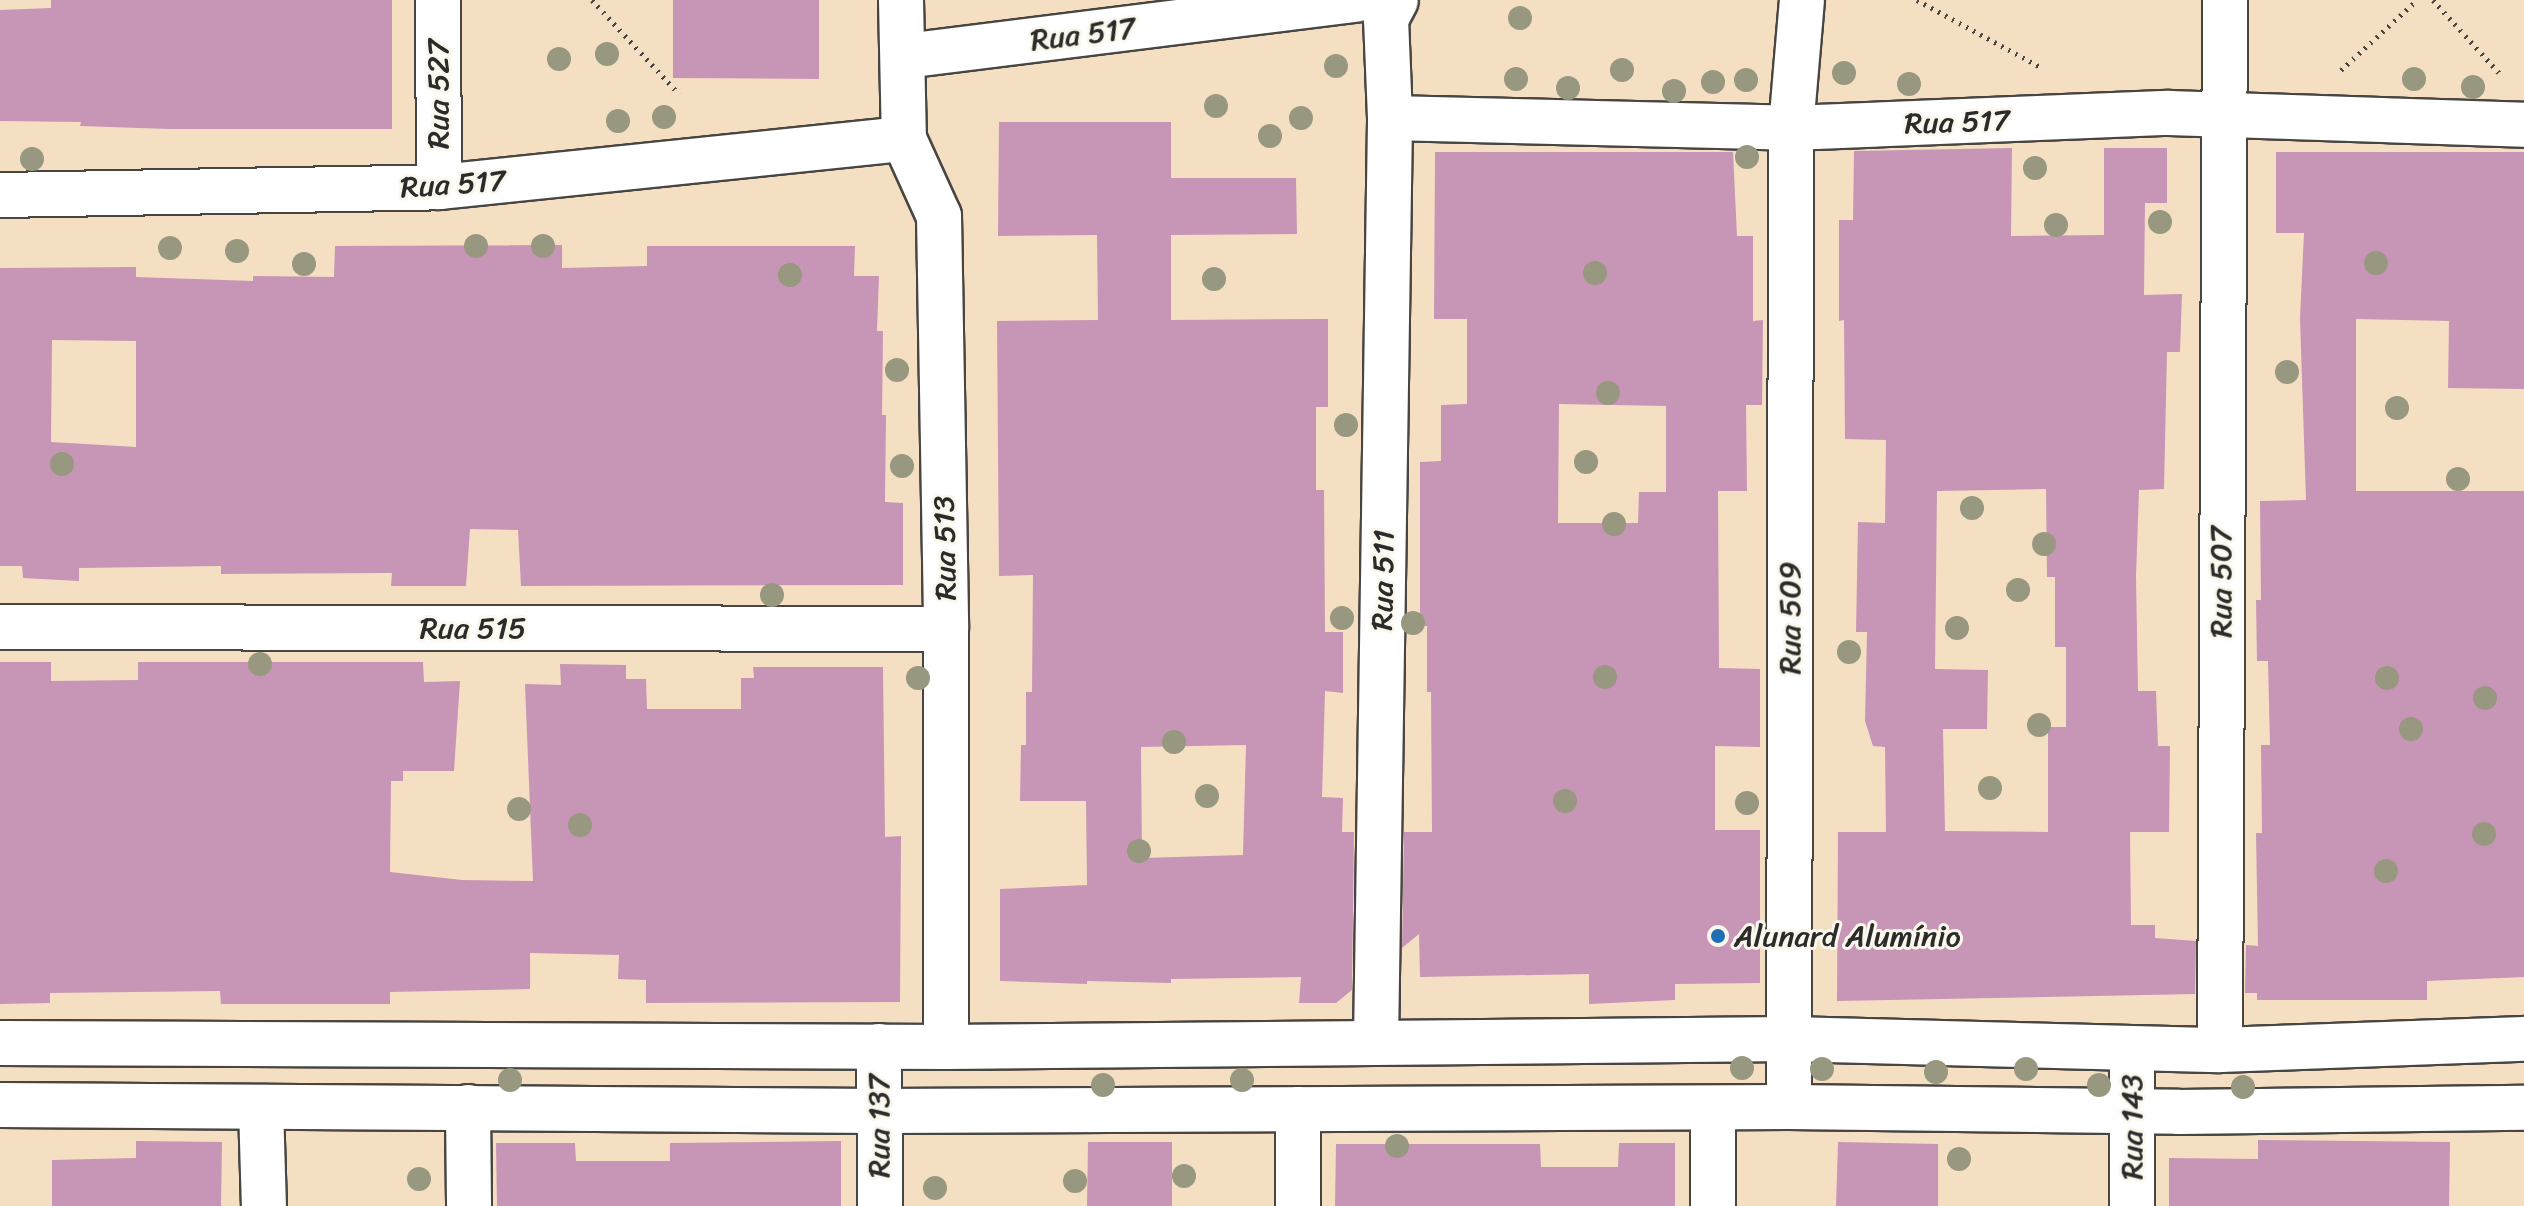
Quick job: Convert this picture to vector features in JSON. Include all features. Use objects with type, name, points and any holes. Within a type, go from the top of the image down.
[{"type":"street","name":"Rua 527","points":[[438,0],[439,187]]},
{"type":"street","name":"Rua 513","points":[[901,0],[905,56],[904,139],[939,216],[946,629],[946,1047]]},
{"type":"street","name":"Rua 517","points":[[905,56],[1357,0]]},
{"type":"street","name":"Rua 511","points":[[1376,1043],[1390,118],[1386,19],[1396,0]]},
{"type":"street","name":"Rua 509","points":[[1789,1107],[1791,128],[1802,0]]},
{"type":"street","name":"Rua 507","points":[[2220,1050],[2222,114],[2225,0]]},
{"type":"street","name":"Rua 517","points":[[1390,118],[1791,128],[2222,114],[2287,120],[2524,125]]},
{"type":"street","name":"Rua 517","points":[[0,195],[439,187],[904,139]]},
{"type":"street","name":"Rua 515","points":[[0,627],[946,629]]},
{"type":"street","points":[[0,1043],[946,1047],[1790,1039],[2220,1050],[2524,1039]]},
{"type":"street","points":[[1580,1041],[1583,1109]]},
{"type":"street","name":"Rua 137","points":[[879,1046],[880,1206]]},
{"type":"street","name":"Rua 143","points":[[2132,1049],[2132,1206]]},
{"type":"street","points":[[0,1105],[879,1111],[1713,1110],[1789,1107],[2131,1112],[2524,1108]]},
{"type":"street","points":[[261,1107],[264,1206]]},
{"type":"street","points":[[468,1107],[469,1206]]},
{"type":"street","points":[[1298,1109],[1298,1206]]},
{"type":"street","points":[[1713,1110],[1713,1206]]},
{"type":"path","points":[[592,0],[679,94]]},
{"type":"path","points":[[1917,0],[2056,75]]},
{"type":"path","points":[[2287,120],[2417,0]]},
{"type":"path","points":[[2433,0],[2504,78]]},
{"type":"building","points":[[51,0],[392,0],[392,129],[169,129],[80,126],[81,122],[0,121],[0,10],[51,8]]},
{"type":"building","points":[[673,0],[819,0],[819,79],[673,78]]},
{"type":"building","points":[[999,122],[1171,122],[1171,178],[1296,178],[1297,234],[1171,235],[1171,320],[1328,319],[1328,407],[1316,407],[1316,490],[1324,490],[1325,632],[1343,632],[1343,693],[1325,691],[1322,797],[1343,798],[1342,832],[1354,832],[1352,990],[1336,1003],[1299,1003],[1301,977],[1171,979],[1171,983],[1000,981],[1000,889],[1087,885],[1086,801],[1020,801],[1021,745],[1026,745],[1026,692],[1032,692],[1033,575],[999,576],[997,321],[1098,320],[1097,235],[998,236]],"holes":[[[1246,745],[1243,855],[1142,858],[1141,747]]]},
{"type":"building","points":[[2012,148],[2011,236],[2104,235],[2104,148],[2167,148],[2167,203],[2145,203],[2144,295],[2182,294],[2180,352],[2167,352],[2164,489],[2139,490],[2136,577],[2138,691],[2156,691],[2158,746],[2170,746],[2169,832],[2130,832],[2131,925],[2155,925],[2155,938],[2196,941],[2195,994],[1837,1001],[1838,832],[1886,832],[1885,747],[1873,746],[1865,721],[1867,632],[1856,632],[1858,522],[1885,523],[1886,440],[1845,439],[1844,320],[1839,321],[1839,220],[1853,220],[1854,151]],"holes":[[[2046,489],[2047,577],[2055,577],[2055,647],[2066,647],[2066,727],[2048,727],[2048,832],[1945,831],[1943,729],[1987,729],[1988,670],[1935,669],[1937,491]]]},
{"type":"building","points":[[1435,152],[1733,152],[1737,236],[1753,236],[1753,321],[1763,320],[1762,405],[1746,405],[1747,491],[1718,491],[1719,668],[1760,669],[1760,747],[1715,746],[1715,830],[1760,830],[1760,983],[1675,984],[1675,1000],[1589,1004],[1589,974],[1420,977],[1419,934],[1402,948],[1404,832],[1432,832],[1431,692],[1427,692],[1427,626],[1420,626],[1420,462],[1441,461],[1441,405],[1467,404],[1467,319],[1434,319]],"holes":[[[1559,404],[1666,406],[1666,492],[1639,492],[1638,523],[1558,523]]]},
{"type":"building","points":[[2276,152],[2524,152],[2524,389],[2448,388],[2449,321],[2356,319],[2356,491],[2524,491],[2524,977],[2427,981],[2427,1000],[2257,1000],[2257,993],[2245,993],[2246,945],[2258,946],[2256,833],[2262,833],[2261,745],[2270,745],[2268,661],[2257,661],[2256,600],[2261,600],[2260,501],[2306,500],[2300,318],[2304,233],[2276,233]]},
{"type":"building","points":[[562,245],[562,268],[647,266],[647,246],[855,246],[854,276],[879,276],[877,331],[883,331],[885,502],[903,503],[903,585],[521,586],[518,530],[470,529],[466,586],[391,586],[392,573],[221,574],[221,566],[79,568],[79,581],[23,578],[22,566],[0,566],[0,268],[136,267],[136,277],[253,281],[253,276],[334,277],[335,246]],"holes":[[[52,340],[136,341],[136,447],[51,442]]]},
{"type":"building","points":[[0,662],[51,662],[51,681],[138,680],[138,662],[423,662],[424,682],[460,681],[454,771],[403,771],[403,781],[391,781],[390,872],[462,880],[533,881],[525,684],[561,685],[560,664],[626,665],[626,679],[646,679],[647,709],[741,709],[741,678],[754,678],[753,667],[883,667],[885,837],[901,836],[900,1002],[646,1003],[646,980],[618,979],[619,955],[530,953],[530,989],[390,992],[390,1004],[221,1004],[220,991],[50,993],[50,1003],[0,1004]]},
{"type":"building","points":[[2258,1140],[2450,1142],[2449,1206],[2169,1206],[2169,1158],[2258,1159]]},
{"type":"building","points":[[136,1141],[222,1142],[221,1206],[52,1206],[52,1160],[136,1158]]},
{"type":"building","points":[[841,1141],[841,1206],[497,1206],[496,1143],[575,1143],[576,1161],[670,1161],[670,1143]]},
{"type":"building","points":[[1088,1142],[1172,1142],[1172,1206],[1087,1206]]},
{"type":"building","points":[[1838,1142],[1938,1144],[1938,1206],[1836,1206]]},
{"type":"building","points":[[1619,1143],[1675,1143],[1675,1206],[1335,1206],[1336,1144],[1540,1144],[1541,1167],[1618,1167]]},
{"type":"place","name":"Alunard Alumínio","points":[[1718,936]]}]
